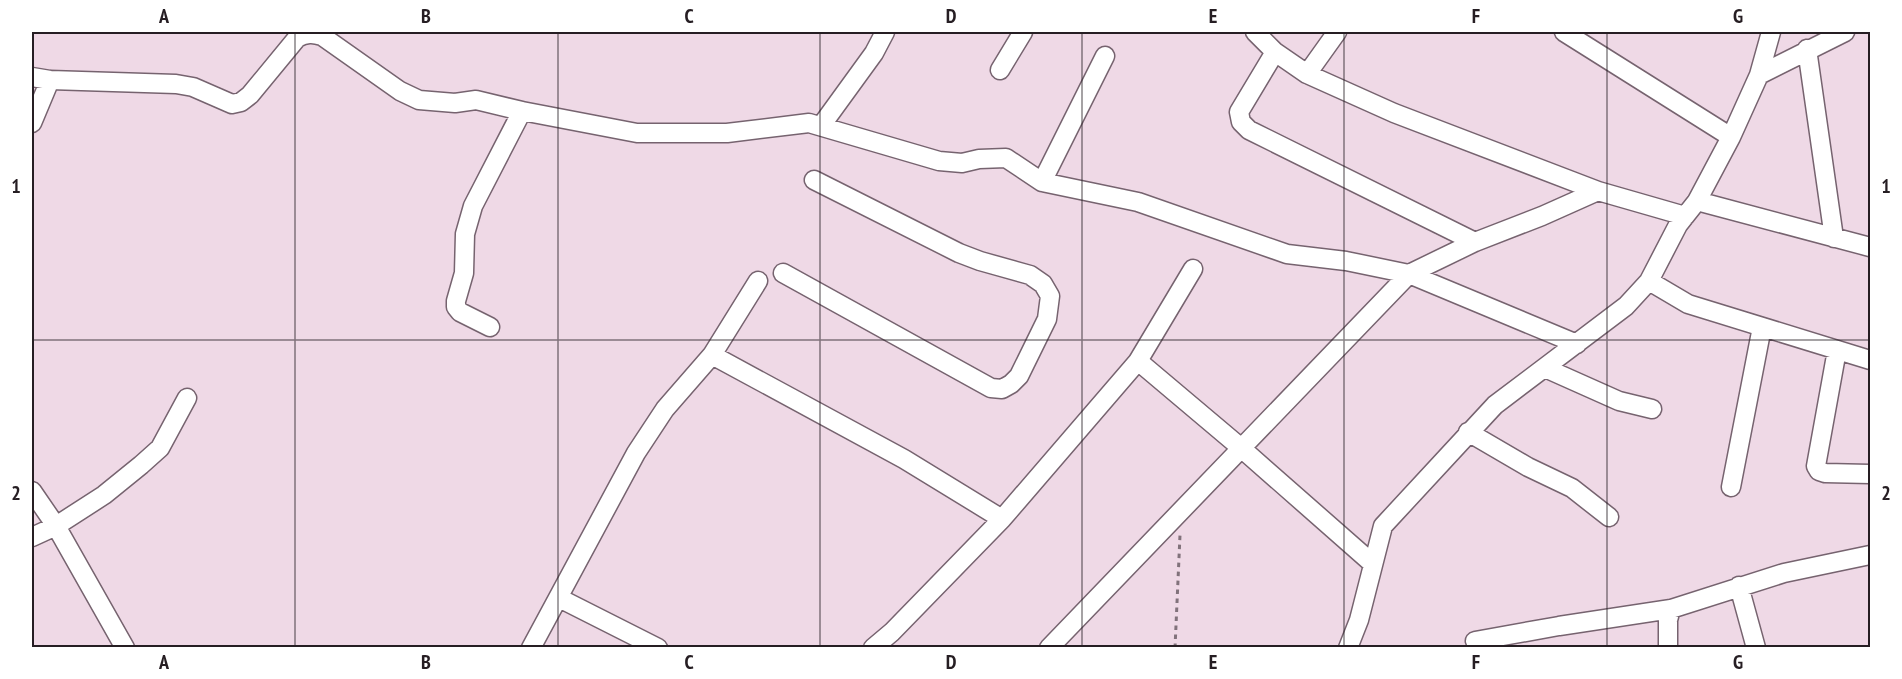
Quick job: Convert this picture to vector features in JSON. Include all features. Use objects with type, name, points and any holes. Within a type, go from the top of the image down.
[{"type":"street","points":[[821,126],[874,53],[885,32]]},
{"type":"street","points":[[1000,70],[1023,32]]},
{"type":"street","points":[[1255,32],[1275,52],[1307,74],[1394,113],[1598,191],[1685,216]]},
{"type":"street","points":[[1307,74],[1337,32]]},
{"type":"street","points":[[1564,32],[1731,137]]},
{"type":"street","points":[[1348,648],[1359,620],[1383,526],[1468,432],[1496,405],[1626,306],[1649,281],[1678,225],[1697,201],[1731,137],[1759,75],[1771,32]]},
{"type":"street","points":[[1759,75],[1845,32]]},
{"type":"street","points":[[32,77],[50,80],[176,84],[193,87],[232,104],[242,102],[250,95],[297,38],[304,34],[314,33],[322,36],[400,92],[419,100],[455,103],[476,100],[637,133],[727,133],[809,123],[939,161],[962,163],[979,159],[1006,158],[1042,182],[1148,205],[1287,254],[1346,261],[1409,274],[1577,344]]},
{"type":"street","points":[[1807,49],[1834,238]]},
{"type":"street","points":[[1275,52],[1239,112],[1241,122],[1249,130],[1474,242]]},
{"type":"street","points":[[1042,182],[1105,56]]},
{"type":"street","points":[[32,123],[50,80]]},
{"type":"street","points":[[490,327],[460,312],[456,307],[464,273],[465,234],[473,206],[522,111]]},
{"type":"street","points":[[783,273],[991,388],[1002,389],[1019,376],[1047,319],[1050,296],[1043,284],[1030,275],[980,261],[959,252],[814,180]]},
{"type":"street","points":[[1049,648],[1409,274],[1474,242],[1542,216],[1598,191]]},
{"type":"street","points":[[1697,201],[1870,247]]},
{"type":"street","points":[[873,648],[892,633],[1002,519],[1138,361],[1193,270]]},
{"type":"street","points":[[531,648],[641,445],[665,409],[712,355],[758,281]]},
{"type":"street","points":[[1649,281],[1688,304],[1870,360]]},
{"type":"street","points":[[1731,487],[1762,327]]},
{"type":"street","points":[[1837,350],[1816,466],[1819,471],[1825,473],[1870,474]]},
{"type":"street","points":[[712,355],[904,459],[1002,519]]},
{"type":"street","points":[[1138,361],[1373,564]]},
{"type":"street","points":[[1545,368],[1618,401],[1652,409]]},
{"type":"street","points":[[32,537],[56,526],[104,495],[160,448],[188,398]]},
{"type":"street","points":[[1468,432],[1528,467],[1572,488],[1609,517]]},
{"type":"street","points":[[32,491],[56,526],[124,648]]},
{"type":"street","points":[[1475,641],[1671,609],[1784,573],[1870,555]]},
{"type":"street","points":[[1739,586],[1756,648]]},
{"type":"street","points":[[559,598],[658,648]]},
{"type":"street","points":[[1668,648],[1668,620],[1671,609]]},
{"type":"path","points":[[1175,648],[1181,510]]}]
